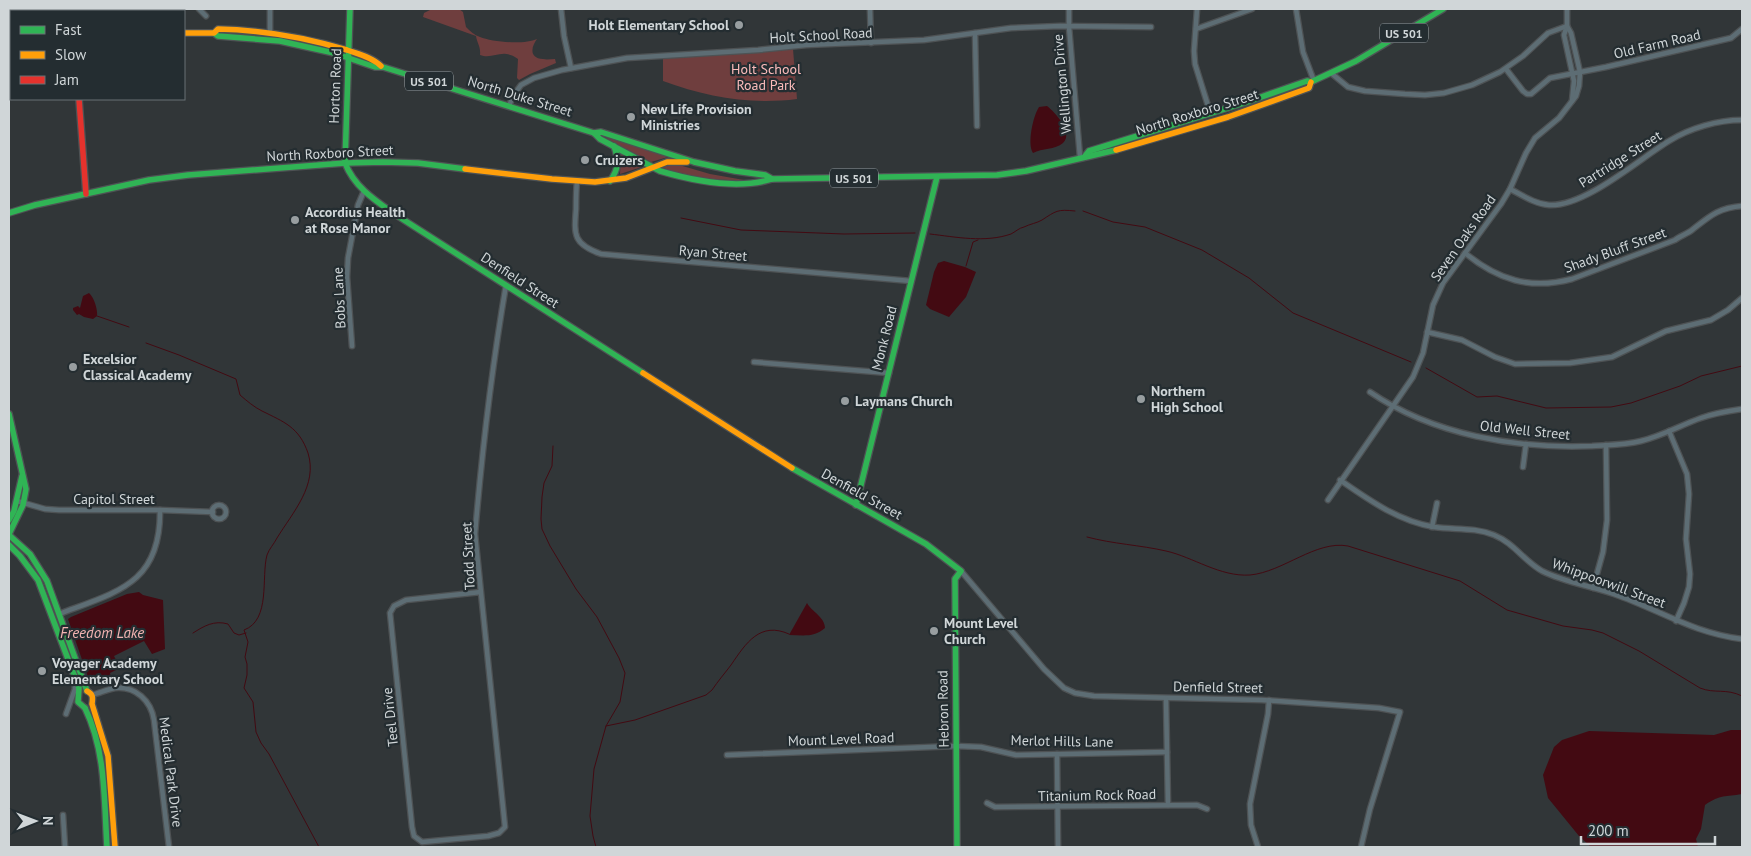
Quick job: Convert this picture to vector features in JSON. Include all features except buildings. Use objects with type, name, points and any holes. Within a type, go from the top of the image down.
[{"type":"main road","name":"Horton Road","points":[[345,163],[350,9]]},
{"type":"main road","name":"North Roxboro Street","points":[[9,213],[131,183],[178,176],[345,163],[418,163],[577,181],[610,181],[632,176],[667,162],[694,162],[765,175],[772,179],[937,177],[1007,174],[1082,157],[1091,157],[1214,121],[1288,96],[1309,88],[1313,82],[1356,61],[1443,9]]},
{"type":"main road","name":"North Duke Street","points":[[214,33],[218,29],[229,29],[270,32],[292,36],[376,61],[381,66],[594,133],[602,132],[694,162]]},
{"type":"main road","name":"North Duke Street","points":[[185,33],[214,33],[218,36],[280,41],[349,54]]},
{"type":"main road","name":"North Roxboro Street","points":[[1082,157],[1089,151],[1250,101],[1307,81],[1313,82]]},
{"type":"main road","points":[[78,100],[86,194]]},
{"type":"main road","points":[[1214,121],[1218,115],[1244,107],[1250,101]]},
{"type":"main road","points":[[1172,133],[1174,129],[1208,118],[1210,112]]},
{"type":"main road","name":"North Duke Street","points":[[594,133],[600,140],[653,168]]},
{"type":"main road","points":[[610,181],[617,173],[619,165],[614,146]]},
{"type":"main road","name":"Denfield Street","points":[[345,163],[352,179],[364,191],[393,213],[762,450],[931,548],[961,571]]},
{"type":"main road","name":"North Roxboro Street","points":[[653,168],[668,174],[704,181],[766,183],[772,179]]},
{"type":"main road","name":"Monk Road","points":[[856,505],[937,177]]},
{"type":"main road","points":[[9,414],[25,487],[24,503],[9,535],[21,544],[36,562],[47,581],[86,691],[92,695],[94,700],[92,704],[108,756],[114,847]]},
{"type":"main road","points":[[9,520],[17,501],[22,476]]},
{"type":"main road","points":[[9,544],[38,580],[79,688],[78,704],[85,708],[92,725],[100,757],[106,847]]},
{"type":"main road","name":"Hebron Road","points":[[958,847],[955,579],[961,571]]},
{"type":"main road","points":[[79,694],[86,691]]},
{"type":"main road","points":[[85,708],[92,704]]},
{"type":"street","points":[[198,9],[206,16]]},
{"type":"street","points":[[270,9],[270,32]]},
{"type":"street","points":[[561,9],[563,30],[571,68]]},
{"type":"street","points":[[870,9],[871,43]]},
{"type":"street","name":"Wellington Drive","points":[[1069,9],[1082,157]]},
{"type":"street","points":[[1197,9],[1195,64],[1210,112]]},
{"type":"street","points":[[1196,29],[1252,9]]},
{"type":"street","points":[[1296,9],[1303,52],[1313,82]]},
{"type":"street","points":[[1567,9],[1567,26],[1564,35],[1573,73],[1572,101]]},
{"type":"street","name":"Holt School Road","points":[[509,106],[516,91],[524,83],[547,73],[640,57],[758,50],[806,45],[924,40],[1017,28],[1069,26],[1150,27]]},
{"type":"street","points":[[1331,73],[1344,84],[1356,89],[1382,93],[1425,95],[1444,93],[1464,88],[1492,77],[1506,69],[1548,33],[1567,26]]},
{"type":"street","name":"Seven Oaks Road","points":[[1328,500],[1340,480],[1393,407],[1416,370],[1423,353],[1433,305],[1440,289],[1493,216],[1510,189],[1526,153],[1536,138],[1559,118],[1576,96],[1580,72],[1571,34],[1567,26]]},
{"type":"street","name":"Old Farm Road","points":[[1506,69],[1527,94],[1532,93],[1550,78],[1731,38],[1742,29]]},
{"type":"street","points":[[975,33],[977,126]]},
{"type":"street","name":"Partridge Street","points":[[1510,189],[1544,204],[1567,202],[1582,197],[1611,180],[1682,134],[1704,126],[1742,120]]},
{"type":"street","name":"Ryan Street","points":[[577,181],[574,225],[576,236],[579,242],[600,254],[911,281]]},
{"type":"street","name":"Bobs Lane","points":[[352,346],[347,277],[348,258],[358,205],[364,191]]},
{"type":"street","name":"Shady Bluff Street","points":[[1465,253],[1488,269],[1509,279],[1522,282],[1557,283],[1668,243],[1690,232],[1711,214],[1742,206]]},
{"type":"street","name":"Todd Street","points":[[412,828],[414,836],[422,842],[488,836],[499,833],[505,827],[475,534],[491,391],[506,285]]},
{"type":"street","points":[[1427,332],[1462,340],[1495,357],[1515,364],[1570,363],[1612,357],[1666,332],[1712,320],[1742,298]]},
{"type":"street","points":[[754,362],[889,373]]},
{"type":"street","name":"Old Well Street","points":[[1370,392],[1393,407],[1469,434],[1526,444],[1562,447],[1638,442],[1706,416],[1742,409]]},
{"type":"street","points":[[1669,431],[1684,466],[1689,486],[1686,539],[1690,574],[1689,587],[1676,621]]},
{"type":"street","points":[[1523,467],[1526,444]]},
{"type":"street","points":[[1593,588],[1603,552],[1608,520],[1606,445]]},
{"type":"street","name":"Whippoorwill Street","points":[[1340,480],[1384,510],[1432,526],[1469,528],[1492,534],[1511,544],[1543,571],[1643,605],[1676,621],[1709,633],[1742,639]]},
{"type":"street","name":"Capitol Street","points":[[17,501],[45,509],[59,510],[213,512]]},
{"type":"street","points":[[1432,526],[1437,502]]},
{"type":"street","points":[[59,614],[118,591],[128,586],[138,576],[147,565],[154,551],[160,528],[160,510]]},
{"type":"street","name":"Denfield Street","points":[[961,571],[1044,669],[1064,688],[1075,693],[1094,696],[1166,699],[1269,700],[1379,708],[1400,712],[1370,809],[1361,847]]},
{"type":"street","name":"Teel Drive","points":[[412,828],[390,613],[394,606],[406,600],[481,592]]},
{"type":"street","points":[[66,714],[75,689],[73,672]]},
{"type":"street","name":"Medical Park Drive","points":[[92,695],[115,688],[128,689],[142,696],[151,708],[169,847]]},
{"type":"street","points":[[1166,699],[1168,805]]},
{"type":"street","points":[[1258,847],[1251,825],[1250,804],[1268,714],[1269,700]]},
{"type":"street","name":"Merlot Hills Lane","points":[[956,746],[981,747],[1016,755],[1167,752]]},
{"type":"street","name":"Mount Level Road","points":[[728,755],[956,746]]},
{"type":"street","points":[[1057,754],[1058,847]]},
{"type":"street","name":"Titanium Rock Road","points":[[987,803],[995,807],[1197,805],[1207,809]]},
{"type":"street","points":[[63,815],[65,847]]},
{"type":"green space","points":[[432,9],[459,9],[463,12],[466,27],[485,39],[524,42],[537,39],[533,45],[532,52],[535,57],[555,59],[556,63],[519,80],[517,78],[518,59],[507,54],[480,55],[476,36],[423,17],[424,13]]},
{"type":"green space","name":"Holt School Road Park","points":[[793,49],[797,99],[763,101],[729,98],[679,87],[663,81],[663,58]]},
{"type":"green space","points":[[608,137],[668,157],[651,162],[607,139]]},
{"type":"green space","points":[[621,154],[642,166],[642,167],[620,174]]},
{"type":"green space","points":[[679,165],[710,174],[744,180],[691,177],[662,167]]},
{"type":"water","points":[[1047,106],[1065,128],[1066,139],[1056,147],[1033,153],[1031,137],[1035,117],[1039,107]]},
{"type":"water","points":[[944,261],[976,272],[966,297],[949,317],[930,309],[926,305],[934,272],[938,263]]},
{"type":"water","points":[[89,293],[94,300],[97,310],[97,316],[93,319],[77,315],[73,310],[73,308],[78,306],[80,308],[83,296]]},
{"type":"water","name":"Freedom Lake","points":[[139,592],[143,595],[163,600],[165,649],[152,654],[144,641],[114,656],[120,668],[110,673],[112,682],[103,684],[98,678],[88,677],[68,619],[127,594]]},
{"type":"water","points":[[807,603],[821,618],[825,628],[812,635],[789,635]]},
{"type":"water","points":[[1731,730],[1742,730],[1742,794],[1719,797],[1705,805],[1701,829],[1696,839],[1698,847],[1591,847],[1579,836],[1548,798],[1543,775],[1554,747],[1562,740],[1589,731],[1714,735]]},
{"type":"waterway","points":[[930,234],[981,239],[1001,237],[1040,221],[1057,211],[1075,211]]},
{"type":"waterway","points":[[1083,211],[1113,222],[1145,227],[1202,250],[1249,278],[1293,313],[1411,362]]},
{"type":"waterway","points":[[681,218],[741,230],[844,234],[915,233]]},
{"type":"waterway","points":[[966,266],[973,242],[978,240]]},
{"type":"waterway","points":[[97,316],[129,327]]},
{"type":"waterway","points":[[146,343],[236,379],[240,395],[256,408],[290,426],[300,437],[308,453],[310,476],[307,487],[267,555],[262,608],[252,625],[244,630],[248,642],[245,657],[247,675],[244,688],[253,702],[256,732],[261,743],[269,754],[319,847]]},
{"type":"waterway","points":[[1426,368],[1477,397],[1497,396],[1546,408],[1611,407],[1631,403],[1680,386],[1701,376],[1742,366]]},
{"type":"waterway","points":[[553,446],[552,466],[544,483],[542,497],[542,529],[576,589],[597,617],[625,673],[620,702],[606,726],[594,769],[590,816],[596,847]]},
{"type":"waterway","points":[[1087,537],[1166,551],[1217,570],[1239,575],[1262,573],[1324,548],[1336,545],[1348,546],[1460,581],[1507,610],[1563,626],[1603,633],[1639,651],[1700,688],[1711,691],[1731,692],[1742,696]]},
{"type":"waterway","points":[[193,633],[214,623],[228,624],[234,633],[239,635],[246,633]]},
{"type":"waterway","points":[[606,726],[635,720],[706,695],[712,690],[742,649],[755,636],[770,630],[789,634]]},
{"type":"traffic: fast","points":[[350,9],[345,163],[353,179],[371,197],[393,213],[643,373]]},
{"type":"traffic: fast","points":[[1085,156],[1089,151],[1250,101],[1307,81],[1311,82],[1356,61],[1443,9]]},
{"type":"traffic: fast","points":[[214,33],[218,36],[280,41],[334,53],[375,67],[383,67],[594,133],[600,139],[660,171],[673,175],[701,181],[730,184],[745,184],[772,179]]},
{"type":"traffic: fast","points":[[594,133],[601,132],[694,162],[765,175],[772,179],[997,175],[1026,171],[1116,150]]},
{"type":"traffic: fast","points":[[610,181],[617,164],[614,146]]},
{"type":"traffic: fast","points":[[9,213],[35,205],[149,180],[188,175],[345,163],[383,162],[418,163],[465,169]]},
{"type":"traffic: fast","points":[[856,505],[937,177]]},
{"type":"traffic: fast","points":[[9,414],[26,489],[23,505],[9,534]]},
{"type":"traffic: fast","points":[[792,468],[926,544],[961,571],[955,579],[957,847]]},
{"type":"traffic: fast","points":[[9,520],[14,511],[22,476]]},
{"type":"traffic: fast","points":[[9,535],[30,554],[47,581],[87,691]]},
{"type":"traffic: fast","points":[[9,545],[38,580],[79,688],[78,702],[85,708]]},
{"type":"traffic: fast","points":[[85,708],[97,741],[103,776],[107,847]]},
{"type":"traffic: slow","points":[[185,33],[214,33],[218,29],[283,35],[347,50],[369,58],[381,66]]},
{"type":"traffic: slow","points":[[1116,150],[1228,117],[1309,88],[1311,82]]},
{"type":"traffic: slow","points":[[465,169],[595,182],[626,178],[667,162],[687,162]]},
{"type":"traffic: slow","points":[[643,373],[792,468]]},
{"type":"traffic: slow","points":[[87,691],[92,696],[92,704],[108,756],[115,847]]},
{"type":"traffic: jam","points":[[79,100],[86,194]]},
{"type":"place","name":"Holt Elementary School","points":[[739,25]]},
{"type":"place","name":"New Life Provision Ministries","points":[[631,117]]},
{"type":"place","name":"Cruizers","points":[[585,160]]},
{"type":"place","name":"Accordius Health at Rose Manor","points":[[295,220]]},
{"type":"place","name":"Excelsior Classical Academy","points":[[73,367]]},
{"type":"place","name":"Northern High School","points":[[1141,399]]},
{"type":"place","name":"Laymans Church","points":[[845,401]]},
{"type":"place","name":"Mount Level Church","points":[[934,631]]},
{"type":"place","name":"Voyager Academy Elementary School","points":[[42,671]]}]
